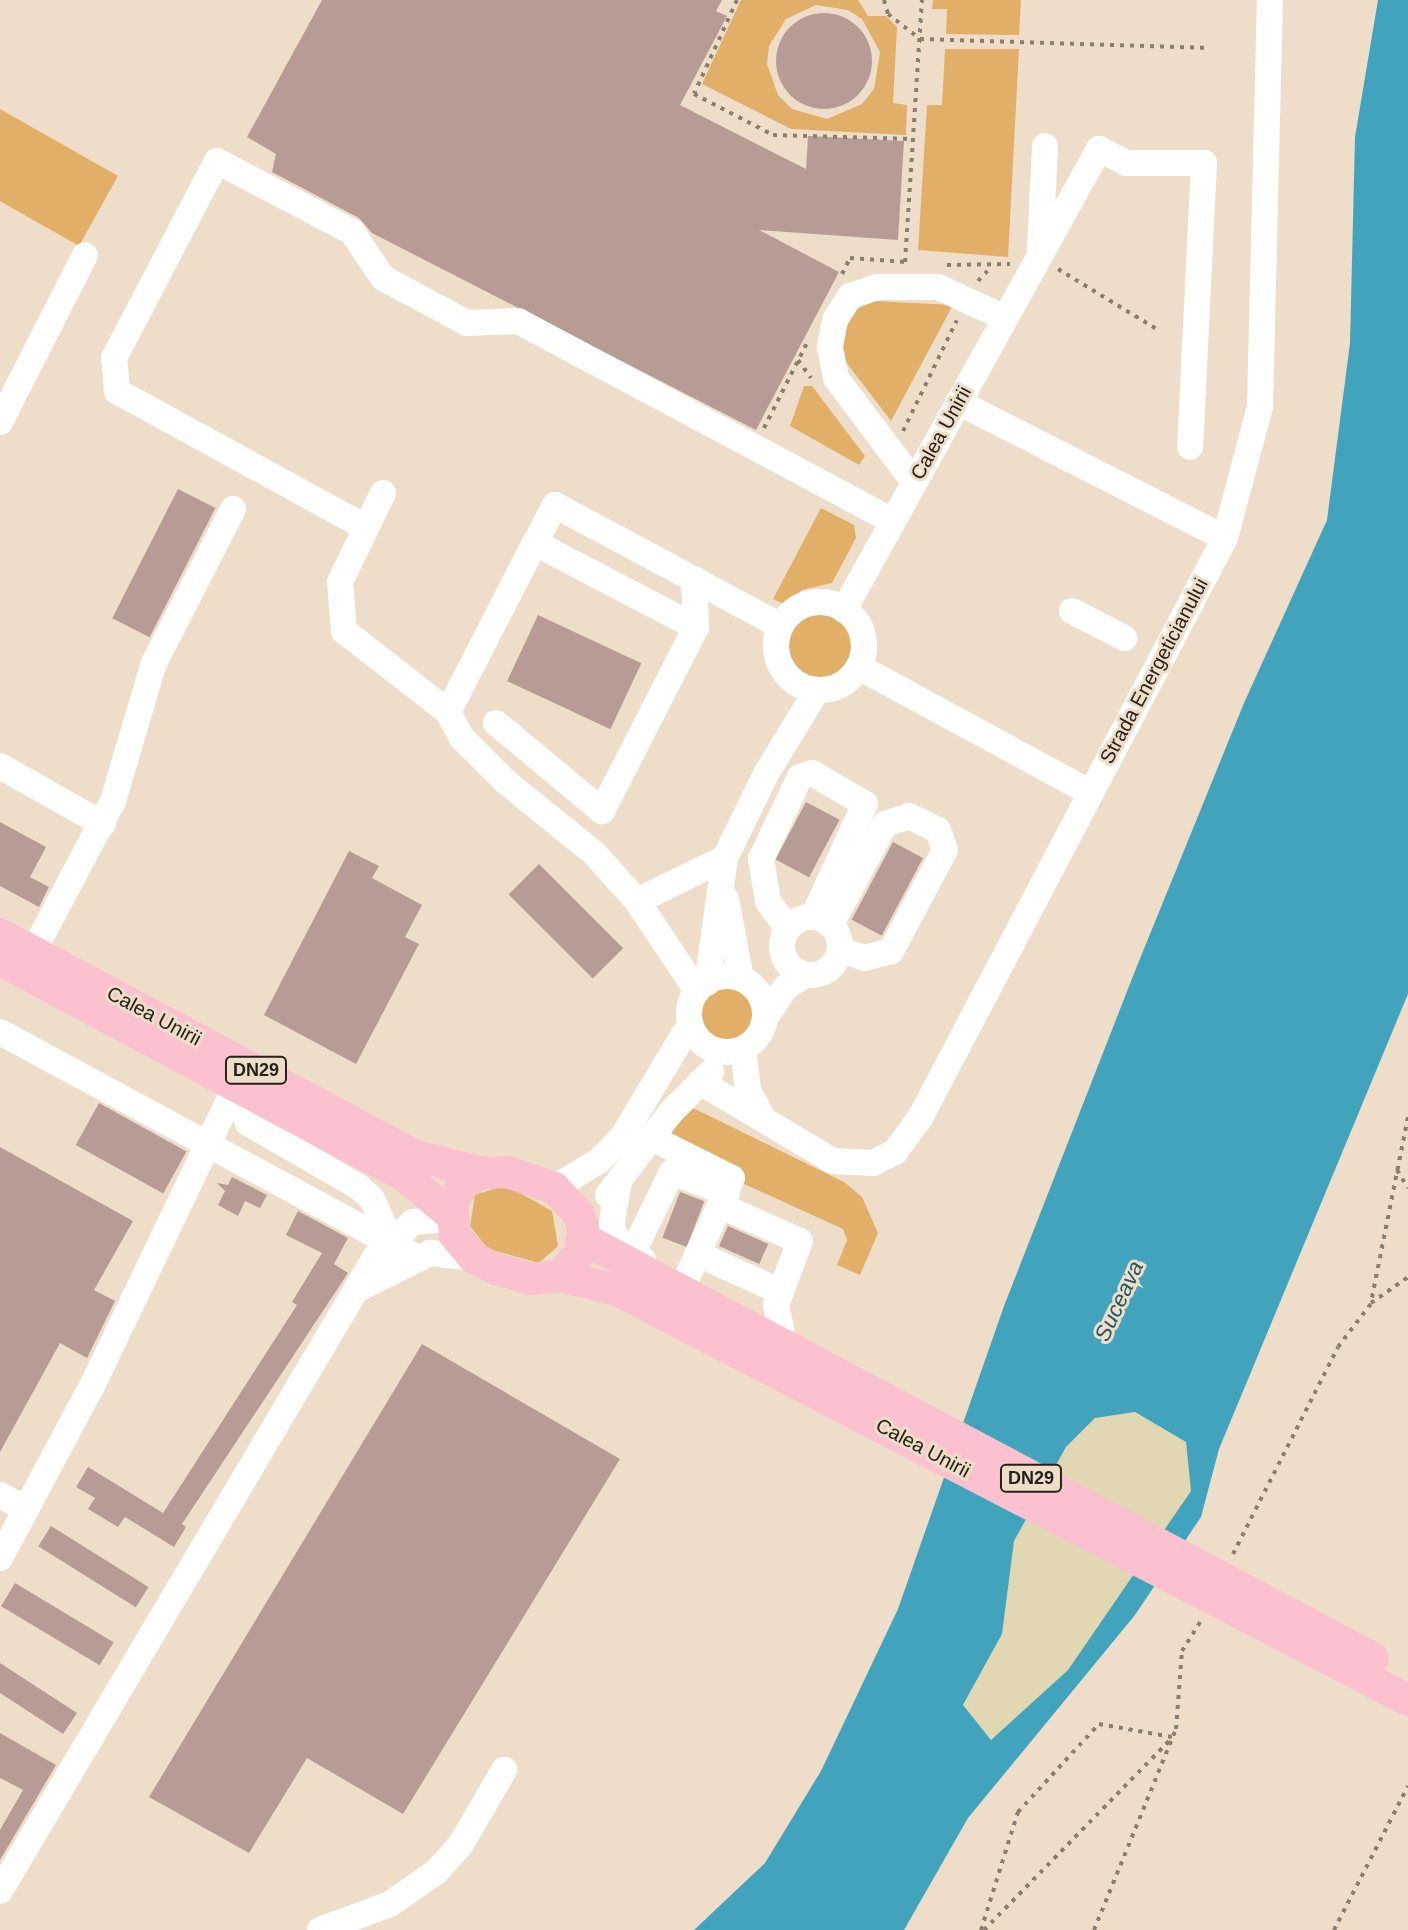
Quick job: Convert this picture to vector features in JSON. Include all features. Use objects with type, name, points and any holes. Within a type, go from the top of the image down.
[{"type":"main road","name":"Calea Unirii","points":[[0,934],[415,1156],[483,1173]]},
{"type":"main road","name":"Calea Unirii","points":[[0,960],[405,1176],[451,1217]]},
{"type":"main road","name":"DN29","points":[[483,1173],[507,1172],[554,1188],[584,1232]]},
{"type":"main road","points":[[451,1217],[456,1192],[483,1173]]},
{"type":"main road","name":"DN29","points":[[451,1217],[460,1245],[474,1258],[515,1276],[560,1276]]},
{"type":"main road","name":"Calea Unirii","points":[[584,1232],[796,1357],[1248,1606],[1408,1700]]},
{"type":"main road","points":[[560,1276],[573,1266],[584,1232]]},
{"type":"main road","name":"Calea Unirii","points":[[560,1276],[617,1290],[796,1357]]},
{"type":"main road","name":"Calea Unirii","points":[[1248,1606],[1408,1677]]},
{"type":"street","name":"Strada Energeticianului","points":[[700,1082],[833,1161],[873,1163],[895,1152],[920,1118],[1225,538],[1260,406],[1270,0]]},
{"type":"street","points":[[1039,256],[1045,146]]},
{"type":"street","name":"Calea Unirii","points":[[844,610],[1099,149],[1126,163],[1204,163],[1190,447]]},
{"type":"street","points":[[365,527],[117,391],[114,358],[217,161],[352,232],[383,278],[467,323],[518,321],[893,521]]},
{"type":"street","points":[[0,422],[85,255]]},
{"type":"street","points":[[914,482],[836,378],[830,346],[835,320],[850,296],[877,287],[938,287],[1005,318]]},
{"type":"street","points":[[958,402],[1225,538]]},
{"type":"street","points":[[383,493],[340,582],[344,631],[448,712],[462,738],[505,781],[594,853],[637,901],[702,987]]},
{"type":"street","points":[[448,712],[555,505],[781,626]]},
{"type":"street","points":[[33,952],[103,824],[154,663],[233,509]]},
{"type":"street","points":[[535,543],[696,627]]},
{"type":"street","points":[[496,723],[602,811],[696,627],[694,579]]},
{"type":"street","points":[[816,602],[844,610],[862,635],[859,667],[841,685],[817,690],[803,687],[781,668],[776,639],[781,626],[790,614],[816,602]]},
{"type":"street","points":[[1072,611],[1124,638]]},
{"type":"street","points":[[859,667],[1089,792]]},
{"type":"street","points":[[554,1188],[599,1161],[623,1136],[690,1024],[702,987],[723,867],[766,774],[817,690]]},
{"type":"street","points":[[0,766],[103,824]]},
{"type":"street","points":[[702,987],[746,982],[784,957],[788,929],[768,901],[761,859],[800,777],[812,773],[865,804],[822,921]]},
{"type":"street","points":[[788,929],[822,921],[885,824],[909,816],[938,830],[945,850],[891,951],[865,958],[840,950],[822,921]]},
{"type":"street","points":[[637,901],[723,867]]},
{"type":"street","points":[[723,867],[746,982],[765,1018]]},
{"type":"street","points":[[584,1232],[652,1138],[700,1082],[736,1051],[765,1018],[786,987],[805,975],[832,967],[840,950]]},
{"type":"street","points":[[784,957],[805,975]]},
{"type":"street","points":[[690,1024],[709,1048],[736,1051]]},
{"type":"street","points":[[0,1032],[390,1239],[418,1258]]},
{"type":"street","points":[[736,1051],[745,1082],[763,1118]]},
{"type":"street","points":[[0,1558],[235,1087]]},
{"type":"street","points":[[235,1087],[248,1123],[359,1187],[372,1199],[390,1239]]},
{"type":"street","points":[[652,1138],[724,1170],[732,1178],[685,1282]]},
{"type":"street","points":[[632,1254],[672,1172],[713,1223],[789,1275]]},
{"type":"street","points":[[619,1182],[611,1227],[632,1254],[685,1282],[796,1357]]},
{"type":"street","points":[[0,1891],[353,1292],[390,1239],[413,1222],[451,1217]]},
{"type":"street","points":[[713,1223],[797,1239],[789,1275],[776,1305],[796,1357]]},
{"type":"street","points":[[353,1292],[418,1258],[474,1258]]},
{"type":"street","points":[[0,1495],[26,1509]]},
{"type":"street","points":[[320,1930],[390,1904],[436,1872],[461,1844],[504,1770]]},
{"type":"path","points":[[737,0],[694,94],[773,135],[913,139]]},
{"type":"path","points":[[884,0],[888,14],[920,39],[1210,48]]},
{"type":"path","points":[[905,262],[922,0]]},
{"type":"path","points":[[1039,256],[1155,328]]},
{"type":"path","points":[[893,452],[966,300],[990,268]]},
{"type":"path","points":[[1408,1117],[1371,1303],[1408,1277]]},
{"type":"path","points":[[1397,1170],[1408,1188]]},
{"type":"path","points":[[1099,1724],[1172,1737],[982,1930],[1018,1812],[1099,1724]]},
{"type":"path","points":[[1334,1930],[1408,1786]]},
{"type":"shaded area","points":[[741,0],[858,0],[868,16],[886,16],[897,27],[893,103],[907,105],[906,135],[791,129],[702,84]],"holes":[[[816,5],[848,10],[862,19],[880,52],[874,89],[862,104],[827,119],[792,109],[778,95],[767,64],[769,46],[786,19]]]},
{"type":"shaded area","points":[[933,0],[1021,0],[1019,35],[946,34],[947,9],[932,9]]},
{"type":"shaded area","points":[[945,49],[1019,49],[1008,257],[918,250],[927,105],[942,105]]},
{"type":"shaded area","points":[[0,109],[118,176],[79,246],[0,201]]},
{"type":"shaded area","points":[[875,301],[953,305],[891,421],[839,353],[840,326],[852,311]]},
{"type":"shaded area","points":[[804,386],[812,386],[865,456],[859,465],[790,426]]},
{"type":"shaded area","points":[[821,508],[854,525],[856,538],[832,583],[802,590],[784,604],[773,599]]},
{"type":"shaded area","points":[[820,615],[842,624],[851,646],[842,668],[820,677],[798,668],[789,646],[798,624]]},
{"type":"shaded area","points":[[734,980],[756,995],[762,1015],[760,1029],[752,1040],[741,1048],[720,1050],[702,1040],[694,1029],[692,1008],[702,990],[713,982]]},
{"type":"shaded area","points":[[691,1107],[844,1182],[862,1197],[878,1233],[860,1275],[837,1265],[847,1240],[843,1229],[742,1183],[668,1139],[683,1111]]},
{"type":"shaded area","points":[[506,1185],[552,1211],[558,1246],[539,1263],[488,1249],[470,1226],[475,1195]]},
{"type":"sand","points":[[1135,1412],[1186,1442],[1192,1491],[1068,1670],[991,1740],[963,1706],[1002,1634],[1014,1541],[1066,1447],[1095,1418]]},
{"type":"water","name":"Suceava","points":[[1378,0],[1408,0],[1408,994],[1219,1449],[1201,1517],[1135,1615],[968,1818],[904,1930],[694,1930],[765,1863],[821,1771],[898,1609],[1004,1306],[1135,971],[1244,703],[1327,520],[1350,343],[1355,137]],"holes":[[[1135,1412],[1186,1442],[1191,1491],[1068,1670],[991,1740],[963,1705],[1002,1634],[1014,1541],[1066,1447],[1095,1418]]]},
{"type":"building","points":[[322,0],[722,0],[716,11],[727,16],[680,105],[806,169],[808,136],[904,141],[898,240],[759,230],[839,272],[756,430],[372,233],[359,218],[272,172],[276,154],[247,137]]},
{"type":"building","points":[[824,13],[842,16],[858,27],[869,43],[872,61],[869,79],[858,95],[842,106],[824,109],[806,106],[790,95],[779,79],[776,61],[779,43],[790,27],[806,16]]},
{"type":"building","points":[[178,489],[215,508],[150,637],[112,618]]},
{"type":"building","points":[[538,615],[641,663],[610,729],[507,681]]},
{"type":"building","points":[[806,802],[840,820],[809,877],[775,859]]},
{"type":"building","points":[[0,822],[46,847],[30,877],[49,887],[39,907],[0,886]]},
{"type":"building","points":[[893,842],[923,858],[882,936],[852,920]]},
{"type":"building","points":[[349,851],[379,866],[372,878],[422,905],[405,937],[419,944],[356,1064],[264,1015]]},
{"type":"building","points":[[539,864],[623,948],[593,979],[509,894]]},
{"type":"building","points":[[99,1103],[186,1151],[163,1193],[76,1145]]},
{"type":"building","points":[[0,1147],[133,1221],[94,1290],[115,1301],[87,1358],[60,1343],[0,1452]]},
{"type":"building","points":[[232,1177],[267,1195],[260,1208],[245,1201],[238,1216],[218,1205],[225,1191],[217,1183],[228,1185]]},
{"type":"building","points":[[680,1192],[704,1201],[687,1247],[662,1238]]},
{"type":"building","points":[[298,1211],[348,1238],[334,1264],[348,1273],[182,1524],[186,1527],[174,1547],[125,1517],[118,1527],[88,1509],[95,1498],[76,1487],[88,1467],[163,1513],[297,1305],[292,1302],[322,1253],[286,1235]]},
{"type":"building","points":[[728,1226],[768,1244],[759,1264],[719,1246]]},
{"type":"building","points":[[422,1344],[620,1459],[403,1814],[307,1758],[249,1853],[149,1797]]},
{"type":"building","points":[[51,1526],[149,1587],[136,1607],[38,1546]]},
{"type":"building","points":[[15,1583],[114,1642],[100,1665],[1,1606]]},
{"type":"building","points":[[0,1663],[77,1713],[63,1734],[0,1693]]},
{"type":"building","points":[[0,1733],[56,1765],[0,1860],[0,1830],[23,1790],[0,1778]]}]
